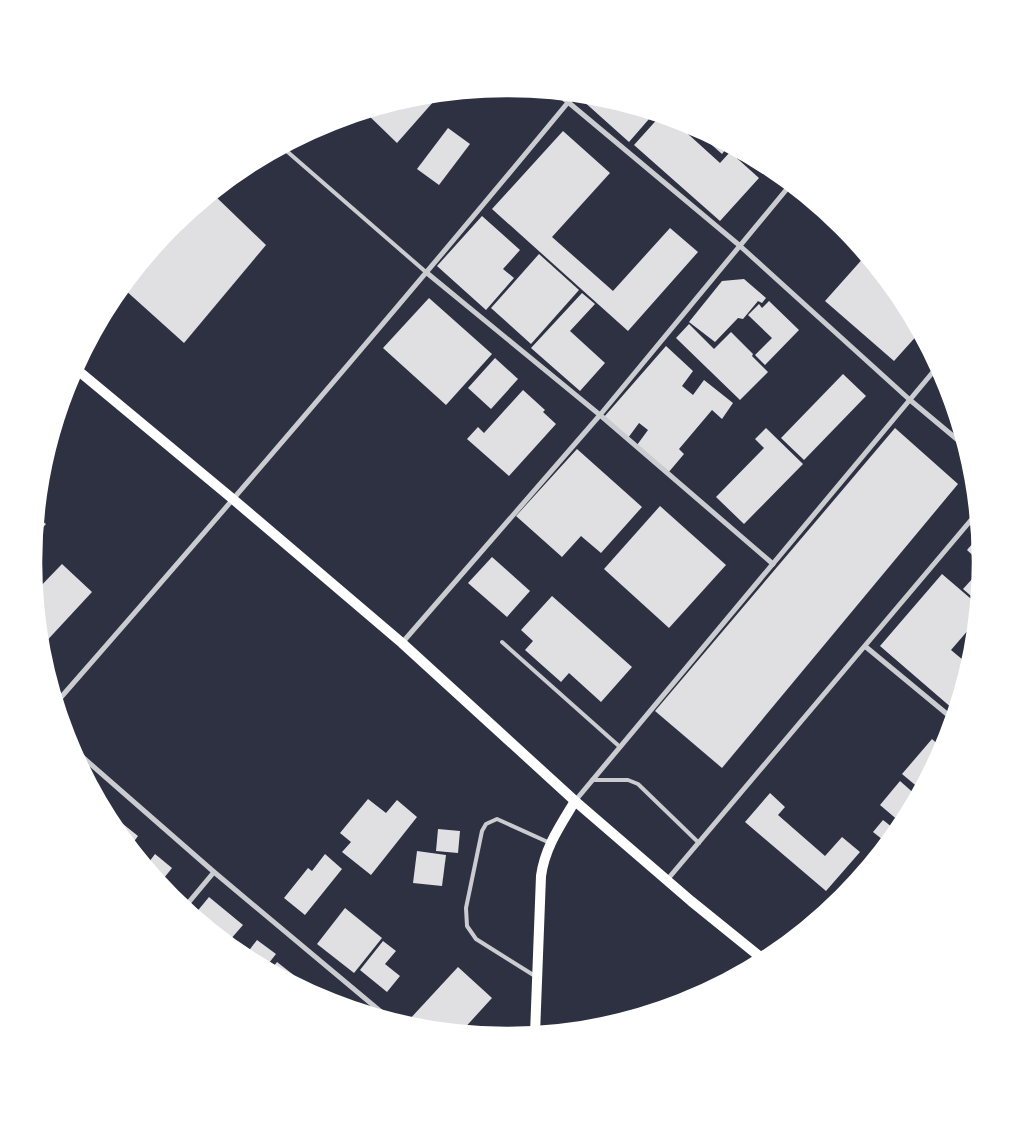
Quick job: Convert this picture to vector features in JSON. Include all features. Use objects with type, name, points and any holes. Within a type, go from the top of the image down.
[{"type":"main road","points":[[82,373],[402,643],[575,801],[691,901],[757,954]]},
{"type":"main road","points":[[535,1027],[541,876],[544,859],[550,843],[575,801]]},
{"type":"street","points":[[564,100],[739,244],[910,400],[956,439]]},
{"type":"street","points":[[61,697],[234,500],[427,273],[570,100]]},
{"type":"street","points":[[402,643],[600,416],[786,189]]},
{"type":"street","points":[[427,273],[600,416],[773,564]]},
{"type":"street","points":[[575,801],[932,373]]},
{"type":"street","points":[[668,880],[971,521]]},
{"type":"street","points":[[866,647],[947,714]]},
{"type":"street","points":[[85,760],[375,1009]]},
{"type":"street","points":[[189,902],[214,872]]},
{"type":"lane","points":[[287,152],[427,273]]},
{"type":"lane","points":[[502,642],[620,747]]},
{"type":"lane","points":[[592,780],[628,780],[638,784],[699,843]]},
{"type":"lane","points":[[537,978],[476,939],[467,926],[466,908],[482,832],[486,824],[497,819],[550,843]]},
{"type":"building","points":[[433,102],[397,143],[370,117]]},
{"type":"building","points":[[585,103],[648,118],[629,142]]},
{"type":"building","points":[[656,121],[688,133],[720,163],[729,153],[734,156],[759,178],[720,221],[634,145]]},
{"type":"building","points":[[448,128],[470,144],[439,185],[417,169]]},
{"type":"building","points":[[563,131],[610,173],[552,237],[613,291],[670,228],[698,252],[628,331],[492,209]]},
{"type":"building","points":[[709,142],[725,151],[722,154]]},
{"type":"building","points":[[217,198],[266,245],[184,343],[127,292],[157,255]]},
{"type":"building","points":[[482,216],[520,250],[503,269],[514,278],[486,310],[437,266]]},
{"type":"building","points":[[539,254],[579,290],[531,344],[491,308]]},
{"type":"building","points":[[861,260],[877,278],[915,338],[894,361],[825,301]]},
{"type":"building","points":[[744,279],[766,298],[762,303],[758,301],[743,319],[738,318],[715,342],[689,322],[722,281]]},
{"type":"building","points":[[582,293],[595,304],[570,331],[605,363],[580,391],[531,348]]},
{"type":"building","points":[[429,298],[492,354],[446,405],[383,348]]},
{"type":"building","points":[[769,301],[799,330],[765,365],[755,355],[772,338],[748,315],[759,304],[762,308]]},
{"type":"building","points":[[689,324],[714,349],[731,332],[768,372],[740,400],[676,338]]},
{"type":"building","points":[[666,346],[693,371],[682,386],[693,395],[704,380],[733,403],[722,419],[712,410],[679,449],[684,454],[668,473],[637,445],[648,430],[639,423],[628,438],[604,417]]},
{"type":"building","points":[[495,358],[518,379],[491,409],[468,388]]},
{"type":"building","points":[[843,374],[866,396],[804,460],[781,438]]},
{"type":"building","points":[[523,390],[545,410],[543,412],[556,424],[509,476],[467,439],[478,427],[484,433]]},
{"type":"building","points":[[766,428],[803,464],[744,524],[716,497],[764,448],[755,439]]},
{"type":"building","points":[[895,428],[958,484],[722,768],[655,711]]},
{"type":"building","points":[[577,449],[642,507],[601,553],[581,536],[562,557],[516,516]]},
{"type":"building","points":[[660,506],[726,565],[669,628],[604,569]]},
{"type":"building","points":[[972,544],[973,555],[967,550]]},
{"type":"building","points":[[492,557],[530,591],[507,617],[468,583]]},
{"type":"building","points":[[62,564],[92,592],[48,640],[45,623],[42,585]]},
{"type":"building","points":[[942,574],[971,599],[968,631],[951,650],[962,660],[950,706],[880,646]]},
{"type":"building","points":[[972,579],[972,596],[963,589]]},
{"type":"building","points":[[552,596],[632,667],[601,702],[569,673],[561,682],[525,650],[533,641],[521,630]]},
{"type":"building","points":[[932,739],[936,743],[915,785],[902,774]]},
{"type":"building","points":[[900,781],[912,792],[896,818],[880,805]]},
{"type":"building","points":[[770,793],[785,807],[778,815],[825,856],[842,837],[860,852],[826,891],[745,822]]},
{"type":"building","points":[[368,799],[386,813],[397,800],[417,817],[371,875],[342,852],[351,842],[340,833]]},
{"type":"building","points":[[883,820],[891,826],[882,839],[873,832]]},
{"type":"building","points":[[121,822],[138,836],[134,842]]},
{"type":"building","points":[[438,829],[460,831],[458,853],[436,851]]},
{"type":"building","points":[[417,851],[446,855],[442,886],[413,883]]},
{"type":"building","points":[[155,854],[172,868],[165,877],[150,861]]},
{"type":"building","points":[[325,854],[342,869],[305,915],[284,898],[308,868],[312,871]]},
{"type":"building","points":[[209,897],[243,925],[232,938],[198,910]]},
{"type":"building","points":[[345,908],[382,938],[354,973],[317,944]]},
{"type":"building","points":[[257,940],[276,954],[270,962],[249,950]]},
{"type":"building","points":[[383,941],[396,951],[385,964],[400,976],[387,992],[360,970]]},
{"type":"building","points":[[277,962],[298,978],[274,965]]},
{"type":"building","points":[[458,967],[492,998],[466,1026],[411,1018]]}]
